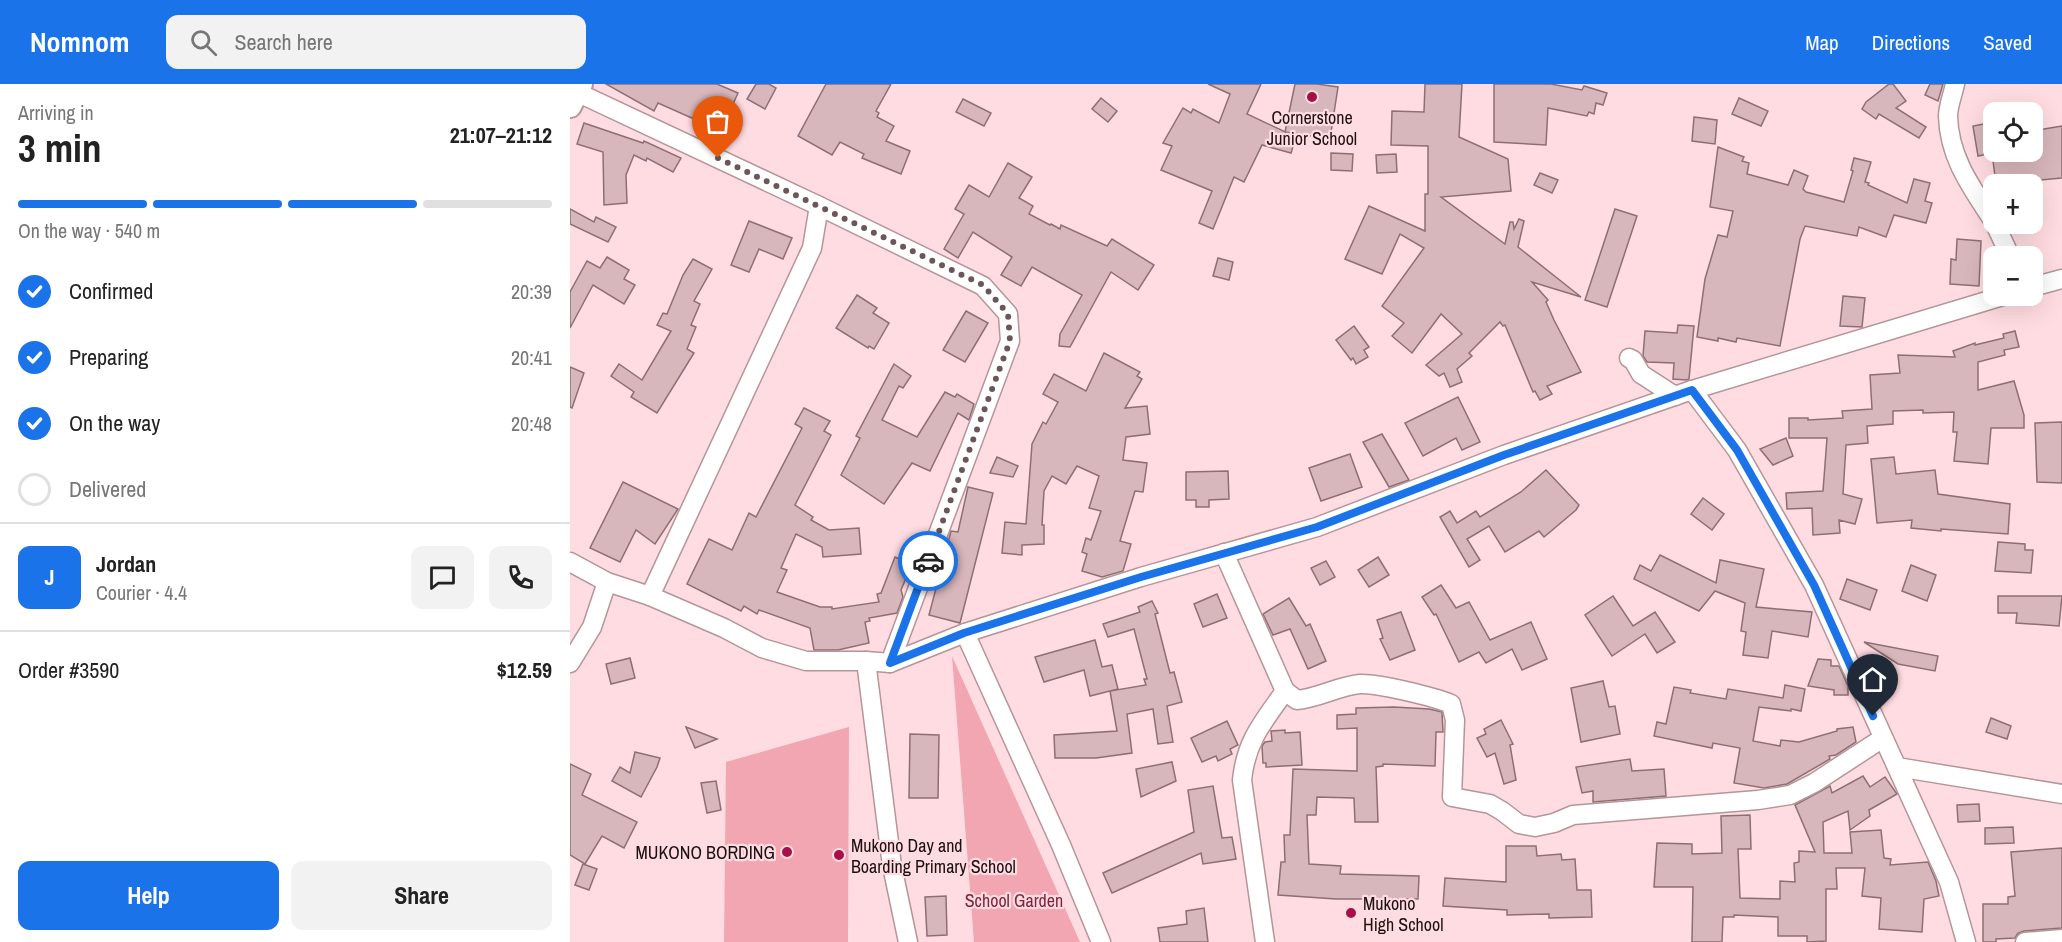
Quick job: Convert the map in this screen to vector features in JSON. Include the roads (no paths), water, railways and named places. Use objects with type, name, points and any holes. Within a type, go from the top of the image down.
[{"type":"street","points":[[1955,84],[1948,115],[1952,150],[1961,170],[1983,205]]},
{"type":"street","points":[[574,93],[819,206],[983,285],[1008,314],[1010,341],[890,663]]},
{"type":"street","points":[[650,596],[812,248],[819,206]]},
{"type":"street","points":[[2043,284],[2062,279]]},
{"type":"street","points":[[570,562],[607,582],[650,596],[724,628],[762,648],[806,662],[890,663],[964,633],[1141,577],[1317,527],[1504,455],[1684,393],[1983,302]]},
{"type":"street","points":[[1633,368],[1684,393],[1737,450],[1814,585],[1949,882],[1966,942]]},
{"type":"street","points":[[1224,554],[1285,692],[1297,700],[1362,684],[1438,698],[1451,704],[1455,720],[1452,797],[1490,804],[1519,824],[1535,826],[1554,823],[1573,815],[1663,809],[1790,795],[1814,783],[1883,738]]},
{"type":"street","points":[[570,663],[592,627],[607,582]]},
{"type":"street","points":[[964,633],[1061,844],[1101,942]]},
{"type":"street","points":[[866,661],[892,866],[908,942]]},
{"type":"street","points":[[1265,942],[1242,780],[1244,760],[1257,729],[1285,692]]},
{"type":"street","points":[[1897,767],[2062,794]]},
{"type":"street","points":[[2025,942],[2062,939]]},
{"type":"place","name":"Cornerstone Junior School","points":[[1312,97]]},
{"type":"place","name":"MUKONO BORDING","points":[[787,852]]},
{"type":"place","name":"Mukono Day and Boarding Primary School","points":[[839,855]]},
{"type":"place","name":"Mukono High School","points":[[1351,913]]},
{"type":"park label","name":"School Garden","points":[[1014,900]]}]
